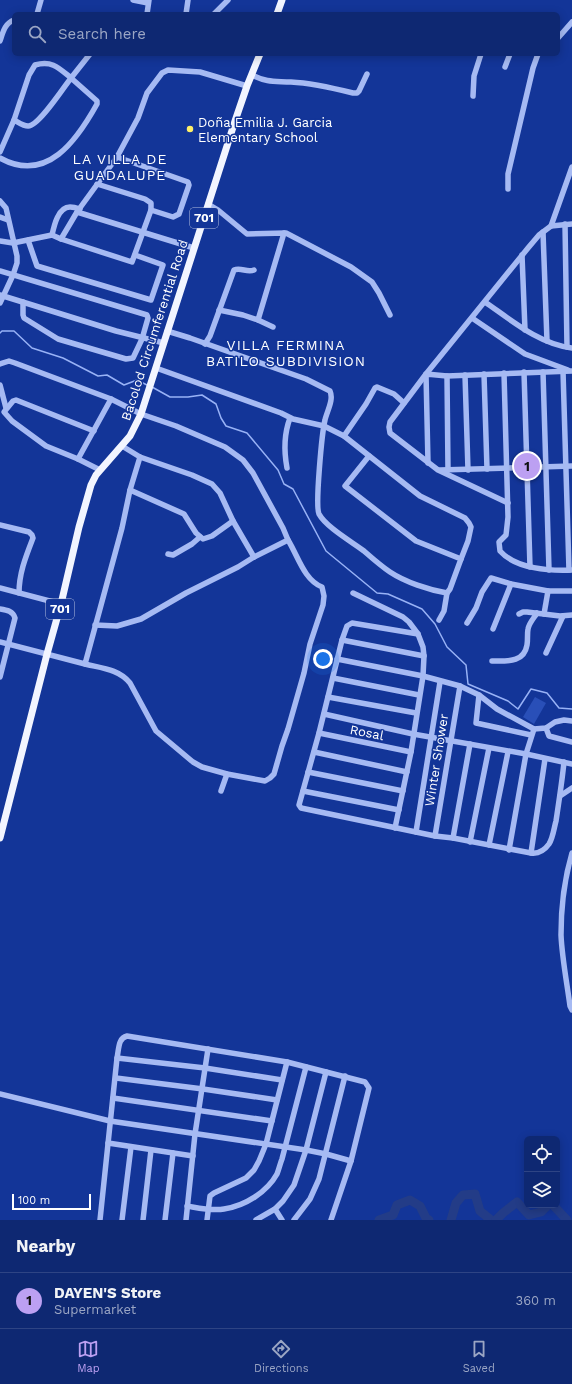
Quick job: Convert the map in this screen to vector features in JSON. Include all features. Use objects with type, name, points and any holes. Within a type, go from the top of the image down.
[{"type":"main road","points":[[277,12],[282,0]]},
{"type":"main road","name":"Bacolod Circumferential Road","points":[[0,838],[91,485],[96,475],[122,446],[136,426],[141,414],[208,204],[247,86],[259,56]]},
{"type":"street","points":[[38,12],[41,0]]},
{"type":"street","points":[[133,0],[149,1],[147,12]]},
{"type":"street","points":[[186,12],[188,0]]},
{"type":"street","points":[[216,12],[228,0]]},
{"type":"street","points":[[0,41],[6,26],[12,20]]},
{"type":"street","points":[[560,36],[572,22]]},
{"type":"street","points":[[14,120],[27,126],[39,120],[88,56]]},
{"type":"street","points":[[473,96],[474,76],[480,56]]},
{"type":"street","points":[[505,67],[509,56]]},
{"type":"street","points":[[508,189],[508,174],[533,68],[537,56]]},
{"type":"street","points":[[0,152],[14,120],[29,75],[35,65],[43,62],[53,64],[96,98],[97,104],[86,123],[63,151],[50,159],[28,167],[5,161],[0,158]]},
{"type":"street","points":[[61,239],[78,210],[117,157],[138,118],[147,93],[165,71],[200,72],[247,86]]},
{"type":"street","points":[[252,75],[262,80],[272,82],[291,82],[318,85],[353,94],[359,91],[367,74]]},
{"type":"street","points":[[117,157],[188,182],[189,185],[179,214],[174,217],[151,210]]},
{"type":"street","points":[[551,226],[572,167]]},
{"type":"street","points":[[0,241],[13,243],[52,235],[130,262],[133,260],[143,233],[151,210],[151,203],[146,199],[97,184]]},
{"type":"street","points":[[0,201],[6,208],[17,263],[13,275],[1,296],[0,303]]},
{"type":"street","points":[[208,204],[218,210],[247,234],[284,233],[293,236],[365,276],[376,287],[390,315]]},
{"type":"street","points":[[52,235],[60,213],[66,208],[70,207],[143,233],[194,248]]},
{"type":"street","points":[[0,217],[8,220]]},
{"type":"street","points":[[485,302],[526,330],[546,341],[570,347],[565,224]]},
{"type":"street","points":[[508,503],[438,470],[390,433],[390,422],[426,374],[538,235],[551,226],[572,224]]},
{"type":"street","points":[[543,232],[546,341]]},
{"type":"street","points":[[258,320],[284,233]]},
{"type":"street","points":[[28,240],[36,266],[151,300],[163,265],[135,255]]},
{"type":"street","points":[[522,255],[526,330]]},
{"type":"street","points":[[205,344],[210,336],[234,270],[254,270]]},
{"type":"street","points":[[0,271],[147,315],[148,318],[142,339],[133,358],[126,359],[60,340],[24,318],[23,302]]},
{"type":"street","points":[[1,296],[142,339],[164,343]]},
{"type":"street","points":[[219,310],[243,315],[273,327]]},
{"type":"street","points":[[472,318],[525,354],[571,371]]},
{"type":"street","points":[[167,331],[306,379],[330,391],[331,401],[324,426],[320,453],[317,500],[318,513],[341,535],[390,572],[426,588],[447,593]]},
{"type":"street","points":[[0,364],[9,361],[15,363],[111,399],[141,414],[176,426],[225,447],[237,456],[253,474],[305,572],[314,584],[322,587],[324,596],[323,606],[312,638],[304,673],[274,774],[265,781],[227,774],[202,767],[193,762],[154,727],[130,683],[122,675],[113,671],[0,642]]},
{"type":"street","points":[[156,368],[281,413],[290,418],[324,426],[344,436],[420,496],[465,518],[471,527],[470,533],[450,589],[447,593],[444,611],[439,620]]},
{"type":"street","points":[[504,373],[508,517],[506,535],[500,542],[500,551],[512,560],[530,567],[549,570],[570,570],[565,467],[563,371]]},
{"type":"street","points":[[426,374],[448,376],[571,371]]},
{"type":"street","points":[[524,372],[530,567]]},
{"type":"street","points":[[543,372],[549,570]]},
{"type":"street","points":[[426,374],[428,463]]},
{"type":"street","points":[[484,374],[487,469]]},
{"type":"street","points":[[465,375],[468,470]]},
{"type":"street","points":[[448,376],[448,470]]},
{"type":"street","points":[[0,385],[6,408]]},
{"type":"street","points":[[344,436],[375,388],[377,387],[394,394],[404,403]]},
{"type":"street","points":[[78,459],[111,399]]},
{"type":"street","points":[[94,432],[16,400],[6,408],[4,413],[46,446],[100,470]]},
{"type":"street","points":[[287,468],[286,432],[290,418]]},
{"type":"street","points":[[122,446],[140,457],[192,475],[212,484],[220,493],[233,521],[254,557]]},
{"type":"street","points":[[370,456],[345,486],[416,541],[461,559]]},
{"type":"street","points":[[85,664],[140,457]]},
{"type":"street","points":[[438,470],[572,466]]},
{"type":"street","points":[[130,490],[184,514],[203,539],[208,538],[233,521]]},
{"type":"street","points":[[0,525],[29,532],[33,538],[19,582],[19,593]]},
{"type":"street","points":[[168,554],[173,555],[192,544],[200,537]]},
{"type":"street","points":[[96,625],[117,626],[141,619],[186,593],[288,540]]},
{"type":"street","points":[[468,622],[476,608],[482,592],[490,579],[493,578],[511,584],[548,591],[572,591]]},
{"type":"street","points":[[493,628],[511,584]]},
{"type":"street","points":[[0,588],[61,604]]},
{"type":"street","points":[[544,614],[548,591]]},
{"type":"street","points":[[353,593],[403,617],[418,634],[423,647],[424,656],[422,676],[407,772],[395,828]]},
{"type":"street","points":[[0,609],[10,611],[14,614],[15,618],[0,676]]},
{"type":"street","points":[[519,614],[523,612],[563,616],[572,615]]},
{"type":"street","points":[[492,661],[512,661],[521,657],[526,652],[528,643],[528,629],[531,621],[537,613]]},
{"type":"street","points":[[546,653],[563,616]]},
{"type":"street","points":[[418,634],[352,623],[347,626],[342,640],[324,714],[299,805],[300,808],[435,836],[538,854],[550,843],[560,796],[564,762]]},
{"type":"street","points":[[342,640],[424,656]]},
{"type":"street","points":[[337,659],[422,676],[440,682],[460,686],[479,695],[497,709],[533,732]]},
{"type":"street","points":[[333,678],[419,695]]},
{"type":"street","points":[[416,832],[440,682]]},
{"type":"street","name":"Winter Shower","points":[[435,836],[460,686]]},
{"type":"street","points":[[479,695],[476,723],[533,732],[546,728],[555,722],[564,720],[572,721]]},
{"type":"street","points":[[328,697],[416,713]]},
{"type":"street","points":[[324,714],[412,734],[526,754],[572,764]]},
{"type":"street","points":[[546,728],[549,736],[572,742]]},
{"type":"street","points":[[509,850],[526,754],[533,732]]},
{"type":"street","name":"Rosal","points":[[319,733],[410,752]]},
{"type":"street","points":[[453,838],[470,744]]},
{"type":"street","points":[[470,842],[489,748]]},
{"type":"street","points":[[314,752],[407,772]]},
{"type":"street","points":[[489,845],[508,752]]},
{"type":"street","points":[[531,853],[546,759]]},
{"type":"street","points":[[308,772],[402,791]]},
{"type":"street","points":[[221,791],[227,774]]},
{"type":"street","points":[[560,796],[572,788]]},
{"type":"street","points":[[303,791],[399,810]]},
{"type":"street","points":[[572,853],[563,893],[561,937],[570,1006],[572,1010]]},
{"type":"street","points":[[100,1220],[117,1058],[121,1039],[128,1036],[287,1062],[365,1082],[369,1088],[351,1161],[331,1220]]},
{"type":"street","points":[[186,1220],[195,1134],[208,1048]]},
{"type":"street","points":[[117,1058],[206,1068],[282,1080]]},
{"type":"street","points":[[207,1220],[210,1196],[214,1192],[246,1178],[254,1170],[266,1144],[287,1062]]},
{"type":"street","points":[[187,1206],[208,1209],[225,1209],[244,1203],[265,1190],[277,1173],[306,1067]]},
{"type":"street","points":[[256,1220],[275,1209],[283,1201],[294,1185],[306,1150],[326,1072]]},
{"type":"street","points":[[294,1220],[310,1199],[319,1179],[345,1076]]},
{"type":"street","points":[[116,1078],[277,1100]]},
{"type":"street","points":[[0,1094],[110,1121],[306,1150],[351,1161]]},
{"type":"street","points":[[113,1098],[272,1121]]},
{"type":"street","points":[[108,1144],[131,1146],[193,1156]]},
{"type":"street","points":[[122,1220],[131,1146]]},
{"type":"street","points":[[144,1220],[151,1150]]},
{"type":"street","points":[[165,1220],[173,1153]]},
{"type":"street","points":[[275,1209],[282,1220]]},
{"type":"shaded area","points":[[535,697],[546,703],[534,724],[523,717]]},
{"type":"waterway","points":[[0,333],[2,331],[14,331],[32,348],[63,358],[98,376],[107,375],[124,385],[137,380],[147,385]]},
{"type":"waterway","points":[[152,387],[170,397],[202,395],[216,404],[221,418],[226,426],[247,433],[278,470],[284,484],[293,489],[326,551],[377,593],[388,594],[422,609],[435,624],[447,647],[466,665],[468,684],[508,701],[518,709],[531,689],[547,693],[559,708],[572,709]]},
{"type":"waterway","points":[[451,1220],[456,1203],[463,1195],[475,1194],[480,1211],[491,1220]]},
{"type":"waterway","points":[[379,1220],[393,1215],[397,1205],[410,1200],[420,1206],[426,1218],[429,1220]]},
{"type":"waterway","points":[[496,1220],[517,1202],[529,1215],[541,1212],[545,1208]]},
{"type":"waterway","points":[[556,1208],[567,1220]]},
{"type":"place","name":"Doña Emilia J. Garcia Elementary School","points":[[190,129]]},
{"type":"place","name":"DAYEN'S Store","points":[[527,466]]},
{"type":"district","name":"LA VILLA DE GUADALUPE","points":[[120,168]]},
{"type":"district","name":"VILLA FERMINA BATILO SUBDIVISION","points":[[286,354]]}]
